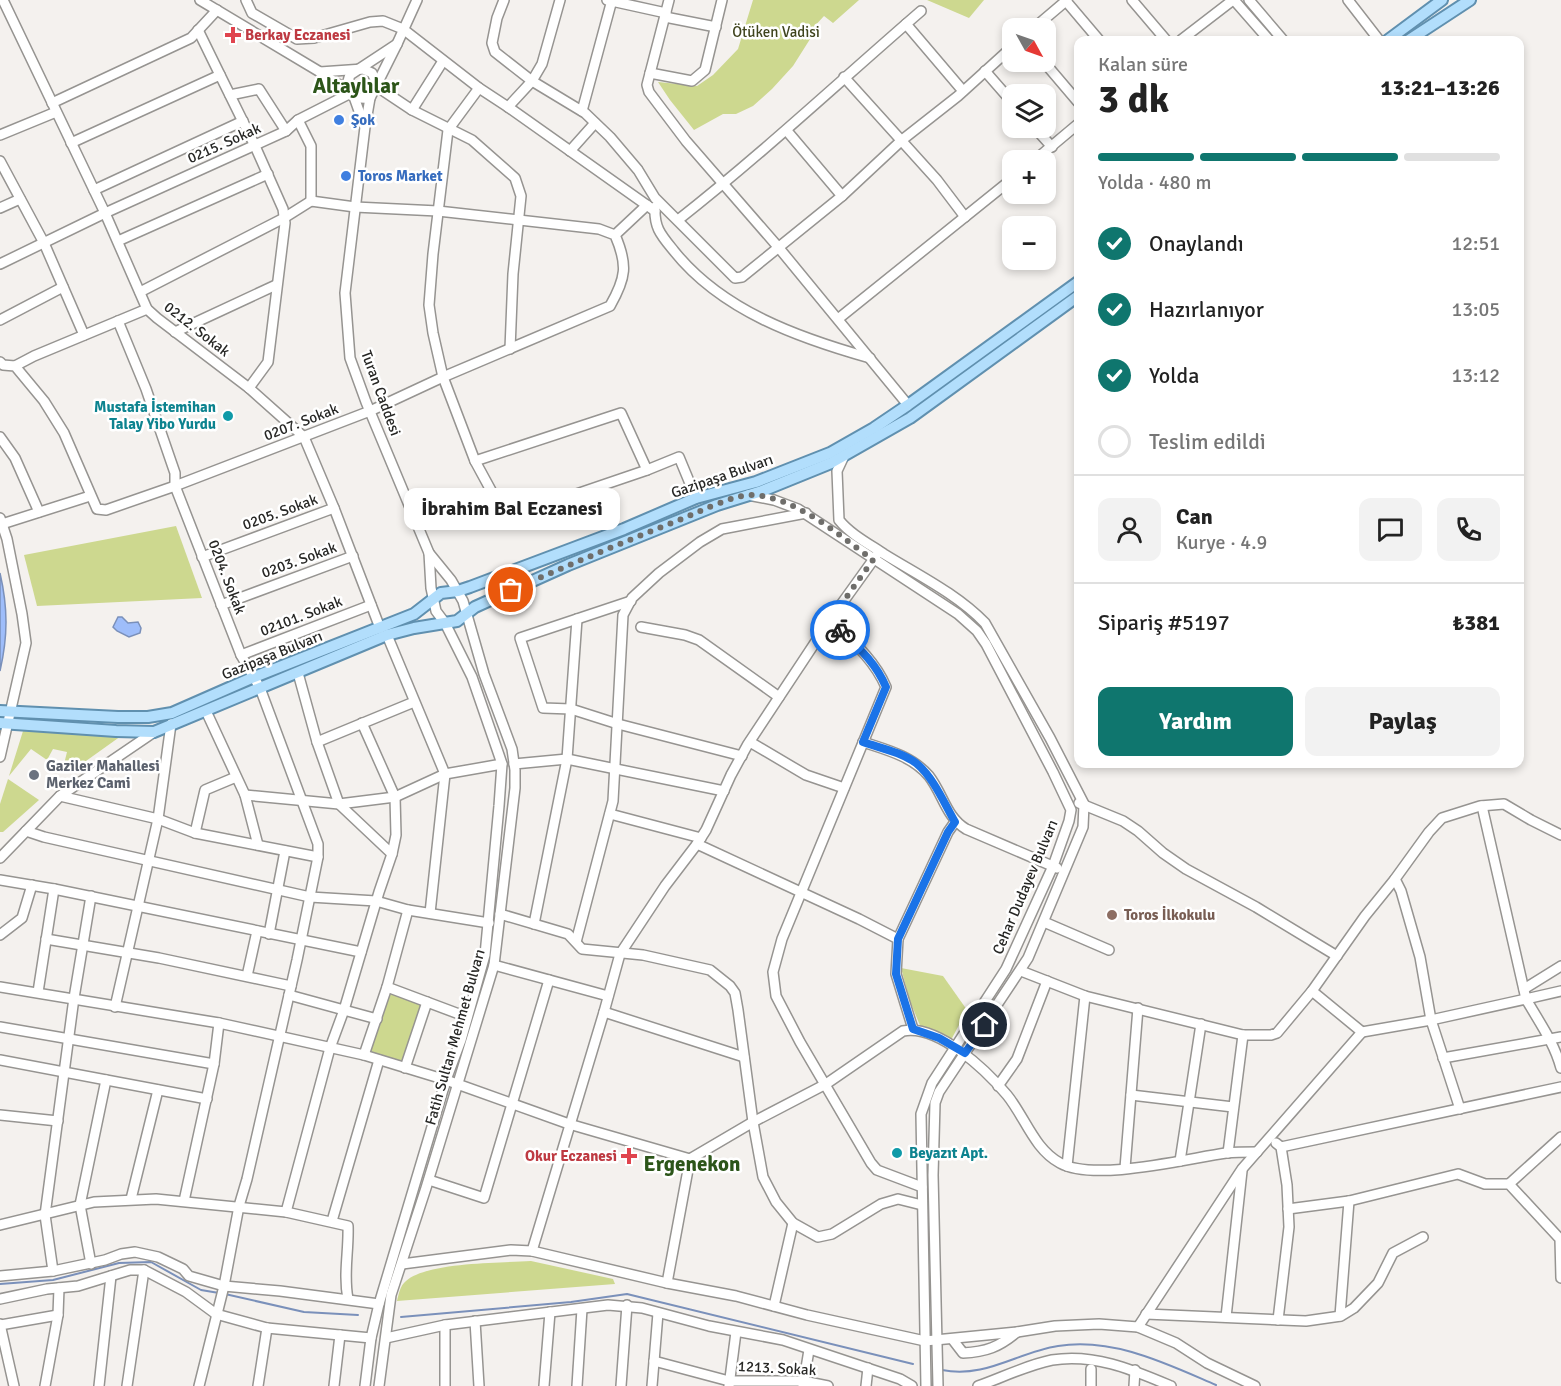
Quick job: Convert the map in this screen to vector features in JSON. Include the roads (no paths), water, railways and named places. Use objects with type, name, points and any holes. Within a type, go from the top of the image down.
[{"type":"main road","points":[[1393,36],[1442,0]]},
{"type":"main road","points":[[1416,36],[1470,0]]},
{"type":"main road","name":"Gazipaşa Bulvarı","points":[[4,723],[154,732],[206,711],[298,673],[383,632],[414,614],[441,593],[458,591],[624,529],[696,498],[756,482],[830,453],[908,405],[1074,285]]},
{"type":"main road","name":"Gazipaşa Bulvarı","points":[[5,711],[147,717],[172,712],[254,677],[383,632],[457,621],[484,603],[568,565],[717,505],[831,463],[910,418],[1074,299]]},
{"type":"street","name":"0212. Sokak","points":[[3,0],[105,213],[147,309],[249,388],[304,437],[371,605],[445,774]]},
{"type":"street","points":[[200,0],[320,72],[352,95],[370,98]]},
{"type":"street","points":[[246,0],[252,13],[297,39],[314,38],[370,22],[383,21],[403,29],[479,88],[651,208],[659,232],[684,264],[729,300],[774,325],[830,347],[870,358]]},
{"type":"street","name":"Turan Caddesi","points":[[417,0],[370,98],[364,127],[345,293],[350,358],[429,553]]},
{"type":"street","points":[[504,0],[497,18],[492,43],[495,52],[532,81],[582,111],[595,123],[638,170],[655,198],[735,278],[742,277],[842,196],[902,140],[1002,56]]},
{"type":"street","points":[[508,107],[532,81],[542,64],[560,0]]},
{"type":"street","points":[[582,111],[610,0],[716,27]]},
{"type":"street","points":[[669,0],[647,85],[649,92],[686,141],[779,248],[908,405]]},
{"type":"street","points":[[650,73],[692,81],[697,79],[705,70],[722,0]]},
{"type":"street","points":[[1046,18],[1067,0],[1096,36]]},
{"type":"street","points":[[1132,0],[1163,36]]},
{"type":"street","points":[[1186,36],[1233,0],[1265,36]]},
{"type":"street","points":[[1249,0],[1280,36]]},
{"type":"street","points":[[1351,1],[1376,36]]},
{"type":"street","points":[[0,135],[191,38],[217,10]]},
{"type":"street","points":[[678,220],[787,131],[844,77],[921,11]]},
{"type":"street","points":[[906,24],[963,91]]},
{"type":"street","points":[[198,30],[283,209],[284,218],[268,362],[249,388]]},
{"type":"street","points":[[352,95],[347,85],[350,75],[397,44]]},
{"type":"street","points":[[412,110],[443,61]]},
{"type":"street","points":[[320,72],[358,70],[372,73],[376,85],[412,110],[472,140],[515,178],[521,196],[513,274],[510,349]]},
{"type":"street","points":[[986,71],[1002,90]]},
{"type":"street","points":[[1052,72],[1074,97]]},
{"type":"street","points":[[71,143],[220,75]]},
{"type":"street","points":[[844,77],[937,180],[964,217]]},
{"type":"street","points":[[479,88],[448,130],[429,305],[443,377],[475,461],[506,518],[646,471],[679,457],[696,498]]},
{"type":"street","points":[[230,95],[258,89],[286,132]]},
{"type":"street","name":"Turan Caddesi","points":[[352,95],[364,127]]},
{"type":"street","name":"0215. Sokak","points":[[0,264],[105,213],[286,132],[298,120],[352,95]]},
{"type":"street","points":[[298,120],[311,146],[311,201]]},
{"type":"street","points":[[94,190],[243,121]]},
{"type":"street","points":[[570,151],[595,123]]},
{"type":"street","points":[[1048,150],[1074,128]]},
{"type":"street","points":[[787,131],[842,196]]},
{"type":"street","points":[[1044,138],[1052,147]]},
{"type":"street","points":[[0,162],[44,243],[84,335]]},
{"type":"street","points":[[118,241],[268,174]]},
{"type":"street","points":[[838,320],[1002,186]]},
{"type":"street","points":[[140,292],[284,218],[311,201],[355,207],[438,211],[519,220],[599,229],[615,235],[651,208],[655,198]]},
{"type":"street","points":[[0,208],[20,199]]},
{"type":"street","name":"0207. Sokak","points":[[90,496],[97,509],[106,510],[175,486],[370,411],[443,377],[610,306],[621,287],[624,267],[624,255],[615,235]]},
{"type":"street","points":[[175,332],[276,285]]},
{"type":"street","points":[[0,320],[63,287]]},
{"type":"street","points":[[0,362],[3,365],[15,366],[147,309]]},
{"type":"street","name":"0204. Sokak","points":[[118,321],[146,389],[175,473],[175,486],[202,557],[241,656],[260,688],[318,844],[318,857]]},
{"type":"street","points":[[0,757],[5,711],[26,643],[7,539],[1,521],[90,496],[63,433],[44,401],[15,366]]},
{"type":"street","points":[[475,461],[621,413],[646,471]]},
{"type":"street","points":[[0,437],[15,458],[39,512]]},
{"type":"street","points":[[844,456],[837,471],[836,483],[839,520],[880,551],[970,607],[985,622],[1084,804]]},
{"type":"street","points":[[748,495],[774,500],[806,513],[873,560],[958,614],[977,631],[1068,801],[1084,804],[1123,821],[1186,869],[1256,907],[1336,956]]},
{"type":"street","name":"0205. Sokak","points":[[202,557],[334,508]]},
{"type":"street","points":[[576,942],[614,801],[622,615],[631,601],[659,573],[699,542],[722,529],[806,513]]},
{"type":"street","points":[[532,1251],[620,954],[665,886],[699,841],[742,756],[779,697],[830,620],[880,551]]},
{"type":"street","name":"Fatih Sultan Mehmet Bulvarı","points":[[379,1386],[392,1295],[494,965],[515,788],[512,749],[484,674],[458,591],[429,553]]},
{"type":"street","name":"Fatih Sultan Mehmet Bulvarı","points":[[365,1386],[371,1338],[379,1304],[485,955],[502,764],[472,677],[445,623],[436,611],[431,588],[429,553]]},
{"type":"street","name":"0203. Sokak","points":[[221,605],[353,556]]},
{"type":"street","points":[[631,601],[520,638],[543,708],[570,709],[618,724],[742,756]]},
{"type":"street","name":"02101. Sokak","points":[[241,656],[371,605]]},
{"type":"street","points":[[534,924],[567,759],[577,619]]},
{"type":"street","points":[[830,620],[870,658],[886,687],[782,939],[773,972],[776,996],[800,1042],[877,1170],[922,1187]]},
{"type":"street","points":[[641,627],[685,634],[699,640],[779,697]]},
{"type":"street","points":[[298,673],[317,742],[339,804],[392,854]]},
{"type":"street","points":[[317,742],[414,702]]},
{"type":"street","points":[[206,711],[244,795],[258,846]]},
{"type":"street","points":[[286,1212],[330,1048],[344,1010],[396,835],[395,797],[362,723]]},
{"type":"street","points":[[115,1007],[158,819],[171,724]]},
{"type":"street","points":[[0,858],[60,796],[154,732]]},
{"type":"street","points":[[750,742],[806,775],[844,788]]},
{"type":"street","points":[[863,742],[915,762],[929,777],[955,822],[966,829],[1065,871]]},
{"type":"street","points":[[514,764],[567,759],[724,791]]},
{"type":"street","points":[[244,795],[339,804],[395,797],[445,774],[502,764]]},
{"type":"street","points":[[430,913],[445,774]]},
{"type":"street","points":[[195,833],[205,790],[236,777]]},
{"type":"street","points":[[60,796],[158,819],[195,833],[318,857],[280,1037],[239,1206],[224,1286],[199,1386]]},
{"type":"street","name":"Cehar Dudayev Bulvarı","points":[[926,1386],[921,1114],[932,1083],[1006,969],[1053,866],[1069,821],[1071,810],[1068,801]]},
{"type":"street","name":"Cehar Dudayev Bulvarı","points":[[938,1386],[933,1175],[935,1103],[939,1092],[1021,971],[1083,827],[1084,804]]},
{"type":"street","points":[[1021,971],[1085,996],[1243,1035],[1277,1033],[1312,991],[1365,916],[1442,818],[1482,806],[1504,804],[1561,836]]},
{"type":"street","points":[[1482,806],[1525,994],[1550,1039],[1561,1068]]},
{"type":"street","points":[[610,814],[699,841],[898,939]]},
{"type":"street","points":[[913,1029],[896,974],[898,939],[948,832],[955,822]]},
{"type":"street","points":[[26,831],[310,897],[376,901],[408,910],[489,923]]},
{"type":"street","points":[[269,934],[285,851]]},
{"type":"street","points":[[1395,879],[1401,891],[1420,957],[1431,1020],[1460,1109]]},
{"type":"street","points":[[0,880],[91,896],[361,952]]},
{"type":"street","points":[[0,936],[22,918],[32,885]]},
{"type":"street","points":[[38,992],[54,889]]},
{"type":"street","points":[[53,1271],[45,1215],[74,998],[91,896]]},
{"type":"street","points":[[364,1055],[387,987],[408,910]]},
{"type":"street","points":[[500,914],[568,934],[582,949],[620,954],[643,954],[710,970],[724,980],[735,993],[763,1177],[776,1202],[794,1223],[818,1237],[832,1234],[881,1204],[898,1199],[922,1205]]},
{"type":"street","points":[[1044,922],[1109,950]]},
{"type":"street","points":[[247,976],[257,931]]},
{"type":"street","points":[[46,939],[129,952],[247,976],[344,1010],[377,1019]]},
{"type":"street","points":[[494,965],[608,996]]},
{"type":"street","points":[[1525,994],[1561,966]]},
{"type":"street","points":[[429,1180],[484,1198],[549,980]]},
{"type":"street","points":[[998,1086],[1017,1059],[1047,981]]},
{"type":"street","points":[[0,987],[219,1023],[364,1055],[458,1084],[569,1124],[690,1159],[753,1122],[826,1084],[903,1031],[913,1029],[939,1038],[965,1053],[1008,1096],[1046,1154],[1061,1164],[1087,1171],[1180,1161],[1228,1153],[1257,1152]]},
{"type":"street","points":[[387,987],[467,1017]]},
{"type":"street","points":[[1312,991],[1362,1032]]},
{"type":"street","points":[[1138,1327],[1242,1169],[1362,1032],[1431,1020],[1525,994],[1561,991]]},
{"type":"street","points":[[1067,1166],[1085,996]]},
{"type":"street","points":[[405,1068],[427,1002]]},
{"type":"street","points":[[1125,1168],[1138,1008]]},
{"type":"street","points":[[604,1012],[744,1057]]},
{"type":"street","points":[[184,1201],[214,1064],[219,1023]]},
{"type":"street","points":[[1180,1161],[1202,1024]]},
{"type":"street","points":[[0,1027],[214,1064]]},
{"type":"street","points":[[1228,1153],[1243,1035]]},
{"type":"street","points":[[1443,1058],[1561,1036]]},
{"type":"street","points":[[0,1060],[207,1099]]},
{"type":"street","points":[[332,1221],[379,1060]]},
{"type":"street","points":[[91,1264],[80,1205],[106,1080]]},
{"type":"street","points":[[1281,1147],[1561,1087]]},
{"type":"street","points":[[131,1199],[158,1090]]},
{"type":"street","points":[[1131,1095],[1233,1107]]},
{"type":"street","points":[[0,1115],[58,1121]]},
{"type":"street","points":[[1288,1209],[1349,1201],[1458,1174],[1485,1184],[1509,1184],[1561,1137]]},
{"type":"street","points":[[1269,1138],[1281,1147],[1287,1185],[1289,1227],[1278,1320]]},
{"type":"street","points":[[667,1283],[690,1159]]},
{"type":"street","points":[[1226,1317],[1242,1169]]},
{"type":"street","points":[[1509,1184],[1560,1239],[1561,1278]]},
{"type":"street","points":[[0,1225],[80,1205],[131,1199],[239,1206],[332,1221],[348,1226],[345,1284],[348,1299]]},
{"type":"street","points":[[1340,1316],[1349,1201]]},
{"type":"street","points":[[774,1306],[794,1223]]},
{"type":"street","points":[[1146,1314],[1306,1321],[1340,1316],[1354,1308],[1378,1283],[1393,1253],[1423,1237]]},
{"type":"street","points":[[402,1264],[511,1250],[532,1251],[926,1341],[953,1340],[1055,1326],[1099,1324],[1138,1327],[1176,1343],[1234,1381],[1255,1386]]},
{"type":"street","points":[[0,1276],[53,1271],[135,1252],[158,1257],[183,1269],[189,1275],[224,1286],[379,1304]]},
{"type":"street","points":[[0,1299],[78,1286],[130,1270],[144,1270],[186,1292],[216,1314],[267,1328],[371,1338]]},
{"type":"street","points":[[128,1386],[144,1270]]},
{"type":"street","points":[[99,1386],[111,1276]]},
{"type":"street","points":[[45,1386],[58,1315],[59,1288]]},
{"type":"street","points":[[386,1338],[445,1325],[608,1305],[627,1305],[736,1332],[783,1340],[900,1379],[912,1386]]},
{"type":"street","points":[[621,1386],[627,1305]]},
{"type":"street","points":[[577,1386],[582,1309]]},
{"type":"street","points":[[544,1386],[550,1312]]},
{"type":"street","points":[[652,1386],[658,1313]]},
{"type":"street","points":[[14,1386],[0,1324],[58,1315]]},
{"type":"street","points":[[475,1322],[479,1386]]},
{"type":"street","points":[[445,1325],[445,1386]]},
{"type":"street","points":[[258,1386],[267,1328]]},
{"type":"street","points":[[729,1383],[736,1332]]},
{"type":"street","points":[[953,1340],[963,1353],[983,1352],[1005,1342],[1017,1332]]},
{"type":"street","points":[[334,1386],[340,1335]]},
{"type":"street","points":[[803,1384],[809,1350]]},
{"type":"street","points":[[978,1386],[1049,1361],[1075,1358],[1126,1366],[1168,1385]]},
{"type":"street","name":"1213. Sokak","points":[[654,1361],[729,1383],[828,1386]]},
{"type":"street","points":[[867,1386],[868,1368]]},
{"type":"street","points":[[1091,1369],[1091,1386]]},
{"type":"street","points":[[1134,1386],[1135,1371]]},
{"type":"water","points":[[0,573],[6,622],[0,671]]},
{"type":"water","points":[[118,617],[122,617],[128,623],[138,622],[141,628],[140,633],[129,637],[117,631],[113,627]]},
{"type":"waterway","points":[[0,1284],[53,1280],[119,1263],[151,1262],[201,1290],[219,1293]]},
{"type":"waterway","points":[[225,1294],[304,1312],[358,1315]]},
{"type":"waterway","points":[[401,1317],[571,1302],[627,1294],[913,1364]]},
{"type":"waterway","points":[[942,1370],[973,1371],[1043,1349],[1079,1344],[1099,1345],[1139,1354],[1216,1385]]},
{"type":"place","name":"Berkay Eczanesi","points":[[233,35]]},
{"type":"place","name":"Şok","points":[[339,120]]},
{"type":"place","name":"Toros Market","points":[[346,176]]},
{"type":"place","name":"Mustafa İstemihan Talay Yibo Yurdu","points":[[228,416]]},
{"type":"place","name":"İbrahim Bal Eczanesi","points":[[511,590]]},
{"type":"place","name":"Gaziler Mahallesi Merkez Cami","points":[[34,775]]},
{"type":"place","name":"Toros İlkokulu","points":[[1112,915]]},
{"type":"place","name":"Beyazıt Apt.","points":[[897,1153]]},
{"type":"place","name":"Okur Eczanesi","points":[[629,1156]]},
{"type":"district","name":"Altaylılar","points":[[356,86]]},
{"type":"district","name":"Ergenekon","points":[[692,1164]]},
{"type":"park label","name":"Ötüken Vadisi","points":[[776,32]]}]
